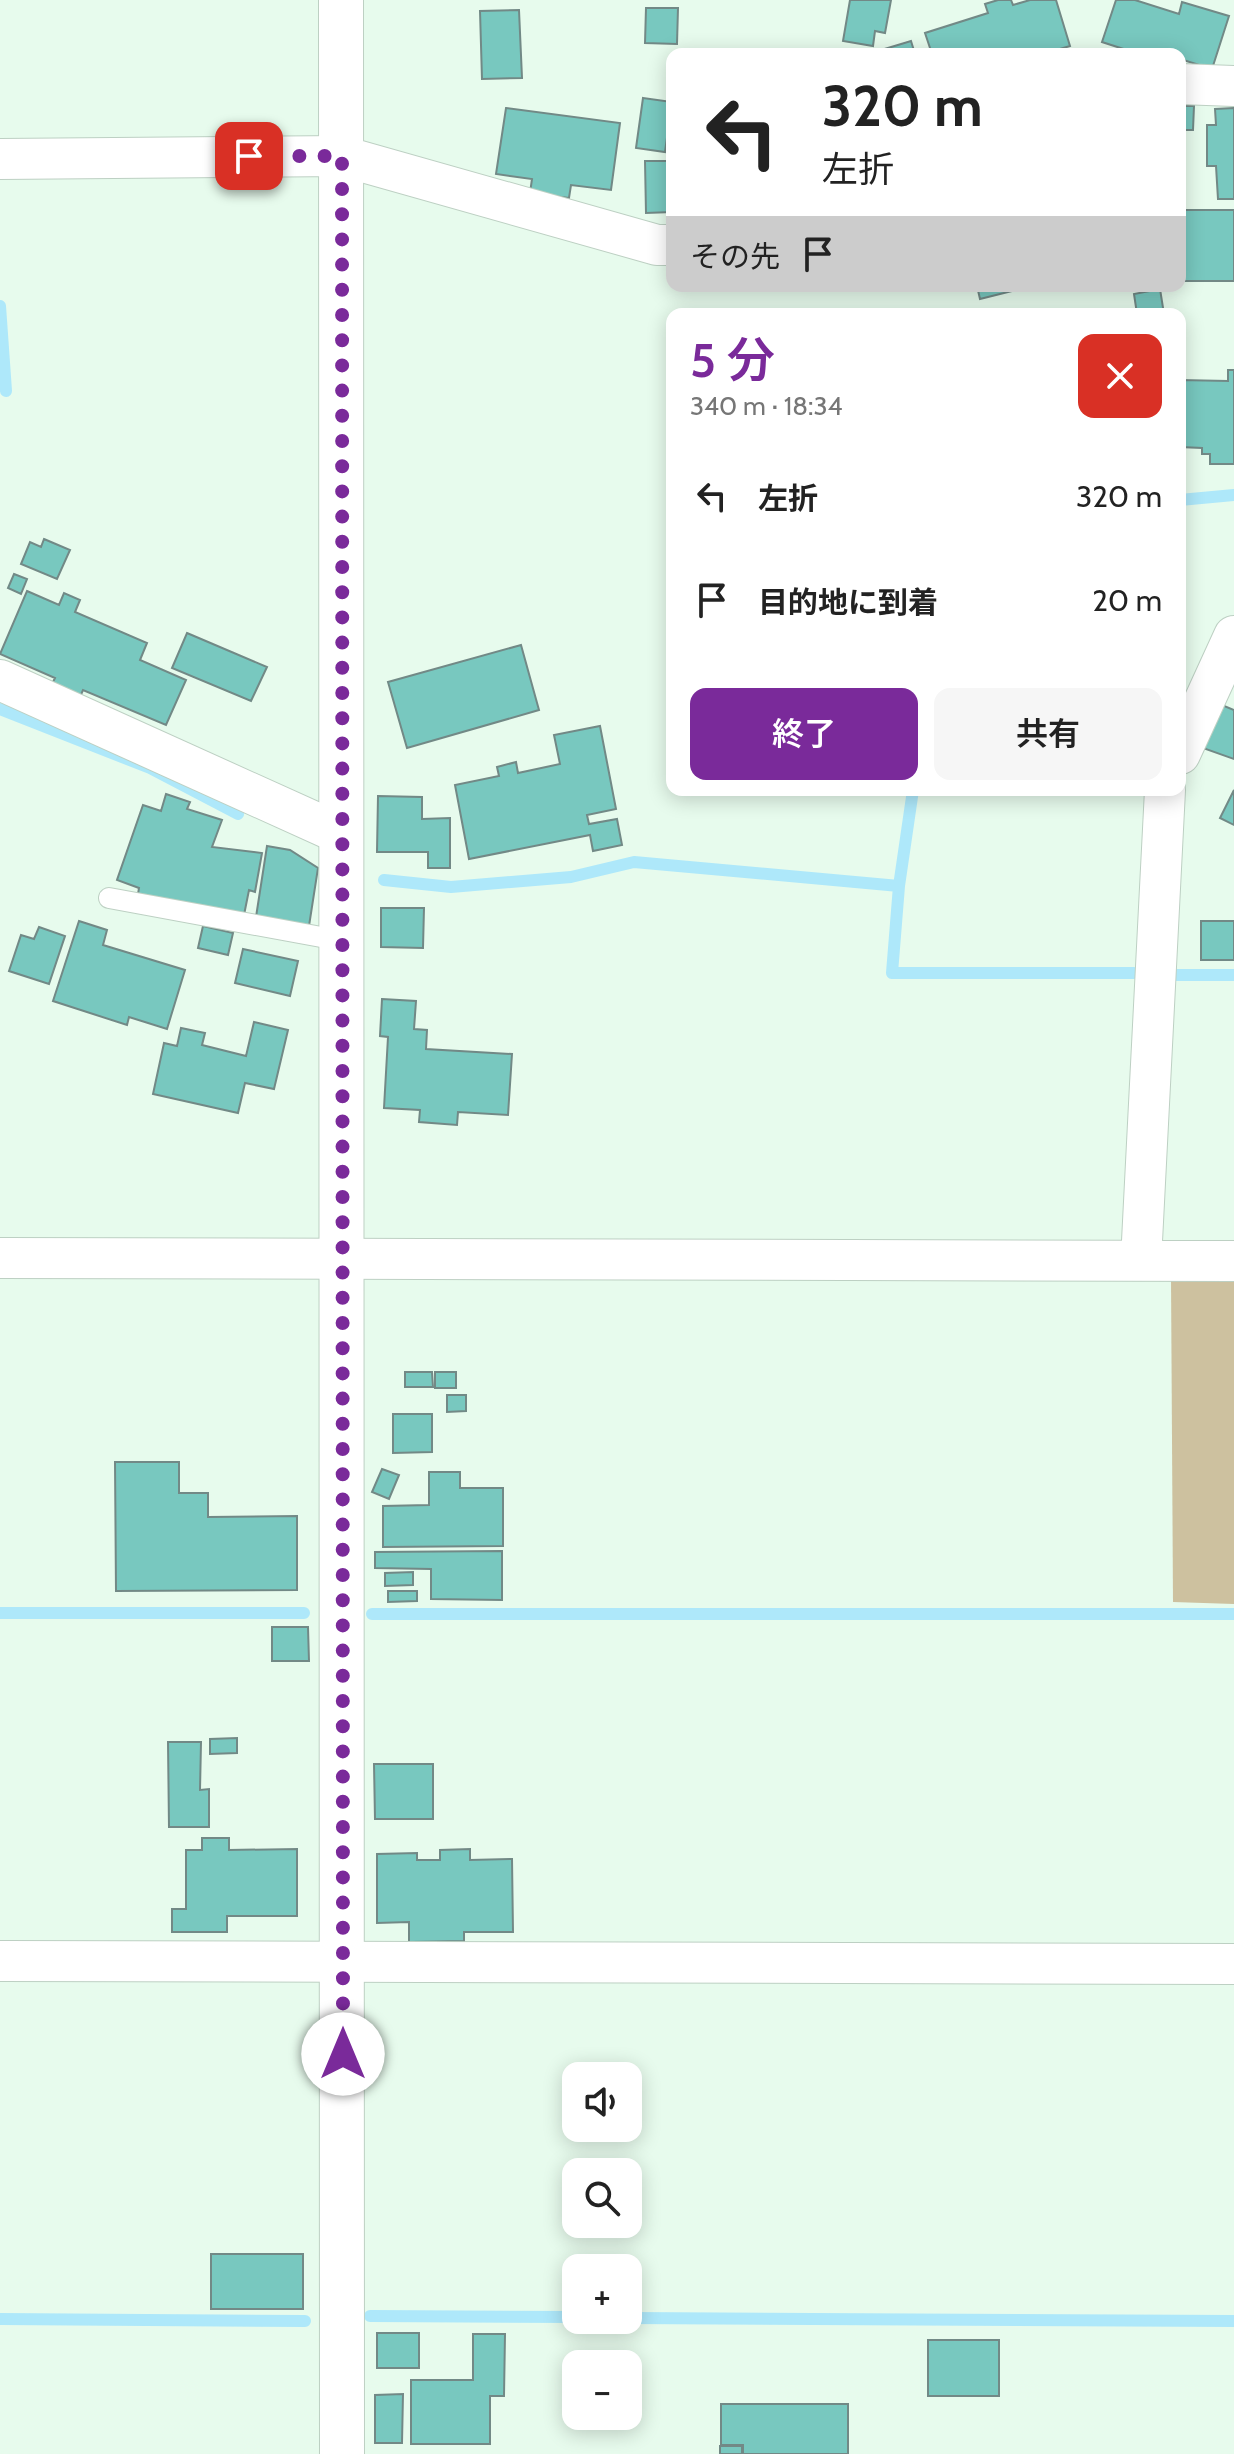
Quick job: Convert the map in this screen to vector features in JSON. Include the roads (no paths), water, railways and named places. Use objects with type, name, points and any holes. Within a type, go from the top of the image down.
[{"type":"street","points":[[341,0],[342,2454]]},
{"type":"street","points":[[1186,84],[1234,86]]},
{"type":"street","points":[[0,159],[342,156],[666,245]]},
{"type":"street","points":[[1186,741],[1234,636]]},
{"type":"street","points":[[0,680],[343,835]]},
{"type":"street","points":[[1141,1261],[1165,796]]},
{"type":"street","points":[[0,1258],[343,1256],[1234,1261]]},
{"type":"street","points":[[0,1961],[1234,1964]]},
{"type":"lane","points":[[109,898],[343,941]]},
{"type":"waterway","points":[[0,306],[6,391]]},
{"type":"waterway","points":[[1186,499],[1234,495]]},
{"type":"waterway","points":[[0,709],[150,768],[238,814]]},
{"type":"waterway","points":[[384,880],[451,887],[571,877],[634,862],[899,886],[912,796]]},
{"type":"waterway","points":[[899,886],[892,973],[1134,973]]},
{"type":"waterway","points":[[1172,975],[1234,975]]},
{"type":"waterway","points":[[0,1613],[304,1613]]},
{"type":"waterway","points":[[372,1614],[1234,1614]]},
{"type":"waterway","points":[[370,2316],[562,2317]]},
{"type":"waterway","points":[[642,2318],[1234,2321]]},
{"type":"waterway","points":[[0,2319],[305,2321]]}]
